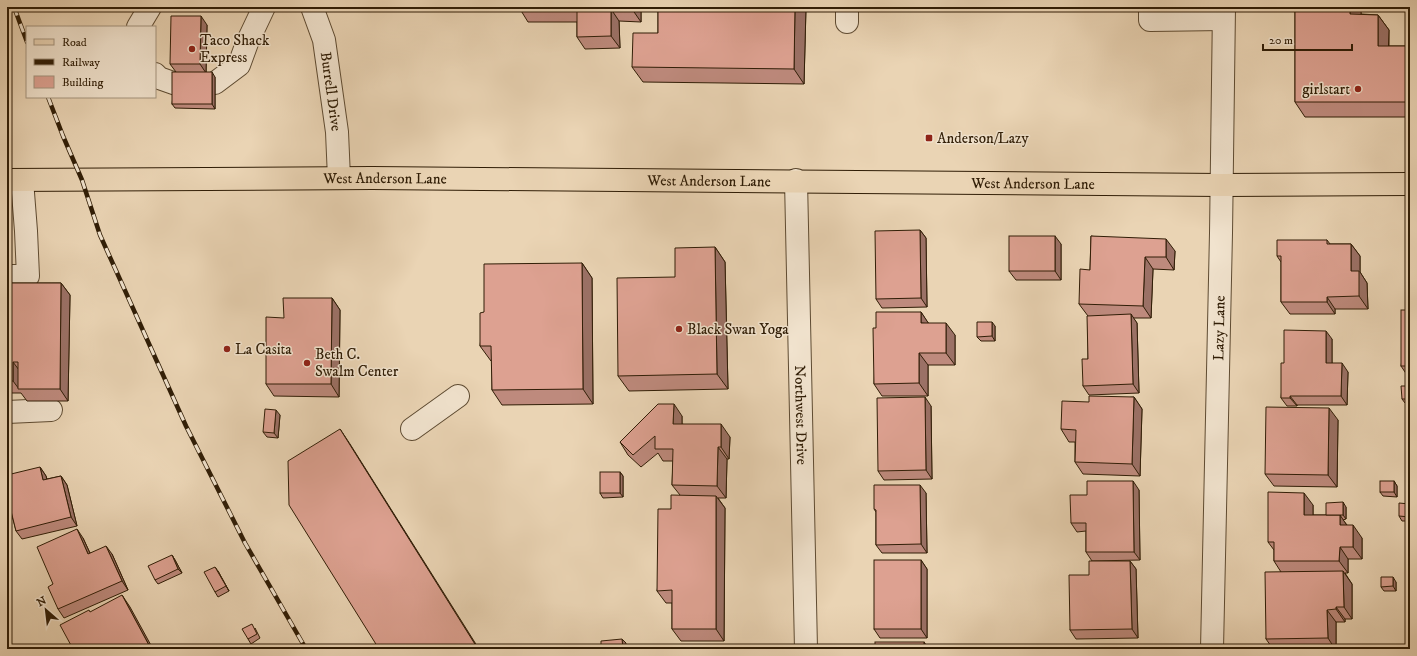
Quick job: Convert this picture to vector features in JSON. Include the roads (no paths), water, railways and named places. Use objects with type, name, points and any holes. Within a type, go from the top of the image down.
[{"type":"main road","name":"West Anderson Lane","points":[[14,180],[339,178],[796,180],[1221,185],[1410,184]]},
{"type":"street","points":[[139,26],[150,7]]},
{"type":"street","points":[[215,83],[239,65],[247,43],[264,7]]},
{"type":"street","name":"Burrell Drive","points":[[312,7],[324,40],[337,132],[339,178]]},
{"type":"street","points":[[1150,13],[1223,13]]},
{"type":"street","name":"Lazy Lane","points":[[1212,649],[1223,13]]},
{"type":"street","points":[[156,75],[159,78],[176,84]]},
{"type":"street","points":[[7,276],[28,276],[26,231],[14,180]]},
{"type":"street","name":"Northwest Drive","points":[[796,180],[806,649]]},
{"type":"street","points":[[412,429],[458,396]]},
{"type":"street","points":[[7,412],[51,410]]},
{"type":"railway","points":[[14,7],[26,39]]},
{"type":"railway","points":[[48,98],[82,180],[100,235],[186,426],[245,543],[306,649]]},
{"type":"place","name":"Taco Shack Express","points":[[192,49]]},
{"type":"place","name":"girlstart","points":[[1358,89]]},
{"type":"place","name":"Anderson/Lazy","points":[[929,138]]},
{"type":"place","name":"Black Swan Yoga","points":[[679,329]]},
{"type":"place","name":"La Casita","points":[[227,349]]},
{"type":"place","name":"Beth C. Swalm Center","points":[[307,363]]}]
